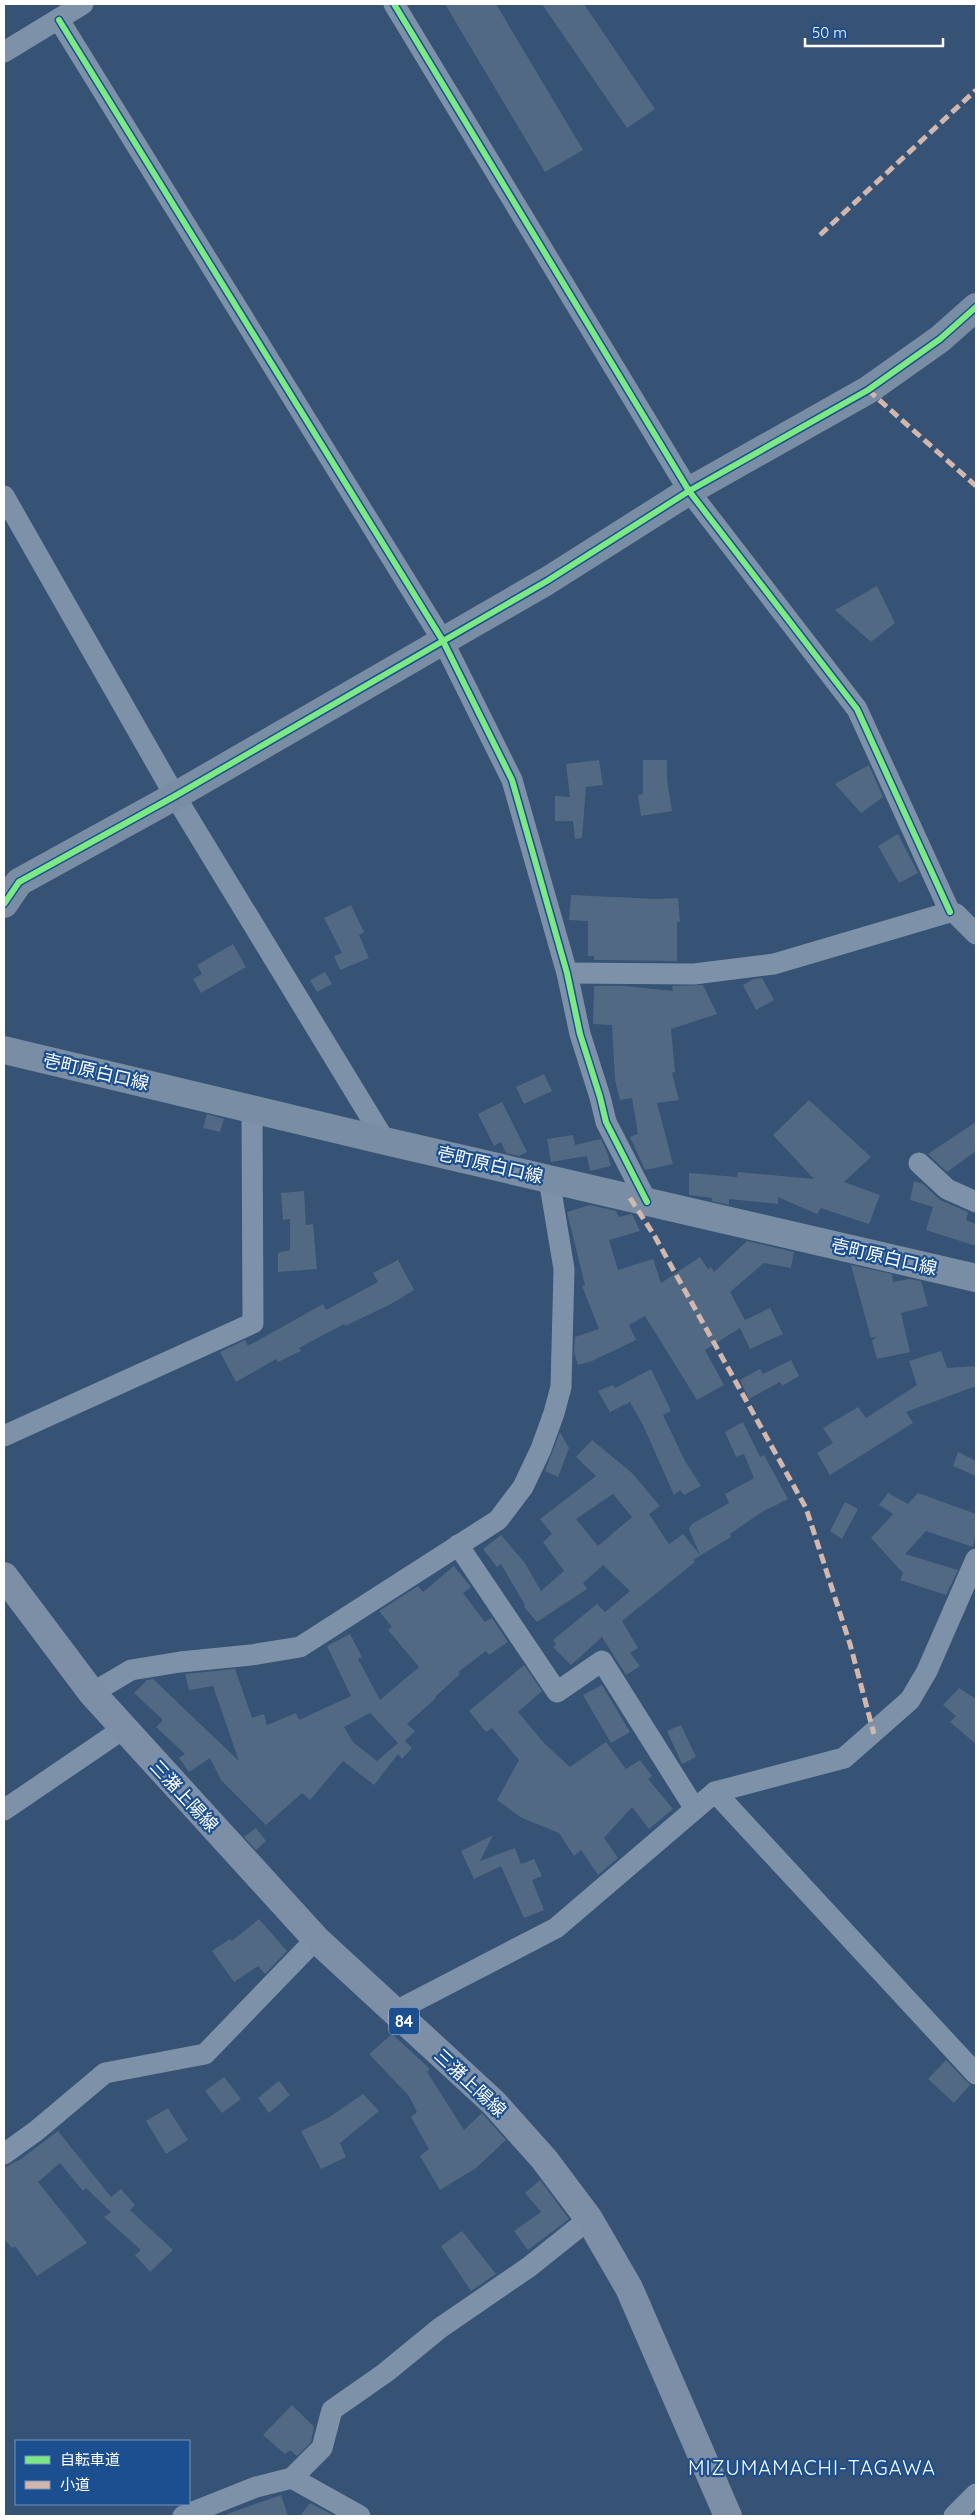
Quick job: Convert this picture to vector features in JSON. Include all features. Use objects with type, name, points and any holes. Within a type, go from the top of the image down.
[{"type":"main road","name":"三潴上陽線","points":[[4,1576],[92,1693],[316,1939],[494,2103],[544,2159],[589,2219],[629,2288],[728,2516]]},
{"type":"street","points":[[4,52],[83,4]]},
{"type":"street","points":[[394,4],[689,491],[857,709],[950,912]]},
{"type":"street","points":[[59,20],[444,641],[512,780],[567,973],[580,1034],[606,1122],[647,1202]]},
{"type":"street","points":[[4,904],[19,882],[176,796],[444,641],[547,581],[689,491],[868,390],[940,340],[976,307]]},
{"type":"street","points":[[4,496],[176,796],[385,1141]]},
{"type":"street","points":[[567,973],[694,974],[774,964],[950,912],[956,914],[976,934]]},
{"type":"street","name":"壱町原白口線","points":[[4,1050],[385,1141],[976,1278]]},
{"type":"street","points":[[4,1436],[253,1323],[252,1108]]},
{"type":"street","points":[[919,1163],[947,1189],[976,1202]]},
{"type":"street","points":[[92,1693],[131,1670],[300,1647],[498,1520],[523,1487],[541,1449],[561,1387],[564,1269],[549,1179]]},
{"type":"street","points":[[458,1545],[557,1692],[602,1660],[695,1809]]},
{"type":"street","points":[[394,2012],[556,1928],[715,1792],[844,1758],[874,1734],[910,1700],[927,1671],[976,1559]]},
{"type":"street","points":[[4,1810],[123,1729]]},
{"type":"street","points":[[715,1792],[976,2074]]},
{"type":"street","points":[[4,2154],[36,2131],[105,2073],[205,2054],[316,1939]]},
{"type":"street","points":[[183,2516],[256,2487],[292,2478],[322,2448],[332,2410],[385,2373],[440,2328],[529,2268],[589,2219]]},
{"type":"street","points":[[292,2478],[360,2516]]},
{"type":"street","points":[[954,2516],[976,2494]]},
{"type":"building","points":[[445,4],[496,4],[583,150],[545,172]]},
{"type":"building","points":[[542,4],[584,4],[655,109],[627,128]]},
{"type":"building","points":[[877,586],[895,623],[871,642],[835,610]]},
{"type":"building","points":[[599,760],[603,785],[586,787],[582,838],[575,839],[573,821],[555,821],[555,796],[570,797],[566,764]]},
{"type":"building","points":[[643,760],[667,760],[667,780],[672,811],[641,816],[638,795],[643,794]]},
{"type":"building","points":[[869,765],[883,797],[861,813],[835,784]]},
{"type":"building","points":[[898,834],[918,873],[899,883],[878,846]]},
{"type":"building","points":[[571,895],[656,899],[678,898],[680,922],[677,922],[677,961],[594,960],[594,956],[588,956],[588,921],[569,920]]},
{"type":"building","points":[[351,905],[364,932],[359,935],[369,958],[340,970],[334,956],[342,953],[324,918]]},
{"type":"building","points":[[233,944],[246,967],[201,993],[193,979],[202,974],[197,965]]},
{"type":"building","points":[[325,972],[332,984],[317,992],[310,980]]},
{"type":"building","points":[[762,978],[774,1000],[756,1010],[743,985],[754,979]]},
{"type":"building","points":[[703,985],[717,1014],[671,1029],[675,1072],[672,1073],[679,1100],[657,1103],[673,1164],[645,1170],[630,1137],[638,1134],[632,1098],[620,1100],[615,1080],[612,1025],[593,1024],[594,986],[625,986],[673,991],[672,986]]},
{"type":"building","points":[[544,1074],[552,1091],[524,1104],[516,1087]]},
{"type":"building","points":[[809,1100],[871,1157],[844,1182],[880,1195],[869,1224],[821,1208],[817,1214],[778,1197],[778,1204],[729,1199],[729,1205],[712,1201],[712,1198],[689,1195],[689,1173],[737,1177],[738,1172],[814,1179],[773,1135]]},
{"type":"building","points":[[502,1102],[527,1152],[519,1156],[506,1153],[501,1142],[494,1146],[478,1114]]},
{"type":"building","points":[[207,1114],[224,1119],[220,1132],[203,1128]]},
{"type":"building","points":[[976,1122],[976,1151],[947,1172],[928,1154]]},
{"type":"building","points":[[573,1135],[575,1145],[601,1139],[611,1166],[590,1171],[587,1156],[551,1162],[547,1139]]},
{"type":"building","points":[[914,1181],[923,1184],[940,1200],[968,1212],[966,1220],[976,1224],[976,1246],[926,1230],[933,1207],[910,1200]]},
{"type":"building","points":[[304,1191],[306,1225],[313,1224],[317,1269],[278,1272],[278,1253],[290,1250],[290,1219],[283,1220],[281,1193]]},
{"type":"building","points":[[590,1205],[616,1211],[619,1217],[632,1214],[640,1231],[609,1240],[618,1270],[653,1259],[661,1283],[700,1257],[708,1269],[711,1267],[714,1272],[747,1241],[794,1252],[791,1268],[764,1263],[730,1292],[745,1320],[770,1308],[783,1334],[750,1349],[740,1328],[705,1350],[724,1385],[697,1400],[645,1316],[629,1325],[636,1340],[592,1361],[578,1365],[574,1353],[575,1337],[599,1329],[582,1286],[585,1285],[567,1212]]},
{"type":"building","points":[[398,1260],[414,1290],[391,1304],[345,1326],[344,1324],[299,1348],[301,1351],[278,1362],[276,1359],[236,1382],[220,1352],[245,1340],[248,1346],[323,1304],[326,1310],[378,1282],[373,1273]]},
{"type":"building","points":[[851,1265],[892,1274],[893,1282],[909,1279],[921,1281],[928,1306],[901,1313],[910,1352],[877,1359],[872,1341],[877,1336],[871,1338]]},
{"type":"building","points":[[941,1351],[947,1368],[976,1366],[976,1386],[906,1412],[913,1423],[830,1475],[817,1453],[833,1443],[823,1428],[858,1407],[866,1418],[917,1385],[909,1361]]},
{"type":"building","points":[[791,1360],[799,1376],[782,1386],[780,1382],[749,1399],[740,1380],[760,1369],[763,1374]]},
{"type":"building","points":[[651,1369],[671,1411],[663,1415],[685,1461],[701,1486],[684,1495],[680,1490],[674,1495],[643,1425],[630,1402],[610,1412],[598,1391],[613,1385],[615,1388]]},
{"type":"building","points":[[743,1422],[760,1457],[764,1455],[788,1499],[762,1512],[730,1534],[731,1537],[693,1560],[695,1562],[622,1621],[638,1648],[630,1653],[640,1666],[626,1675],[602,1637],[571,1665],[553,1647],[556,1644],[553,1640],[597,1604],[605,1612],[630,1591],[603,1565],[583,1583],[587,1589],[537,1622],[524,1607],[525,1605],[501,1564],[497,1567],[483,1549],[501,1535],[525,1563],[541,1591],[564,1571],[543,1542],[552,1534],[540,1519],[596,1476],[576,1457],[592,1440],[632,1473],[660,1506],[649,1514],[669,1544],[683,1534],[700,1555],[689,1529],[692,1524],[729,1503],[725,1494],[754,1478],[744,1454],[736,1457],[725,1432]],"holes":[[[613,1494],[632,1517],[598,1546],[576,1519]]]},
{"type":"building","points":[[560,1432],[569,1448],[558,1477],[545,1471]]},
{"type":"building","points":[[958,1452],[976,1461],[976,1476],[953,1466]]},
{"type":"building","points":[[888,1493],[908,1504],[918,1493],[976,1514],[976,1534],[973,1547],[926,1531],[905,1554],[958,1570],[946,1595],[900,1580],[903,1573],[871,1538],[893,1514],[879,1505]]},
{"type":"building","points":[[845,1502],[858,1509],[842,1539],[830,1531]]},
{"type":"building","points":[[454,1566],[471,1587],[463,1593],[485,1622],[492,1618],[508,1642],[489,1655],[486,1651],[458,1672],[460,1674],[407,1724],[415,1731],[405,1741],[412,1748],[402,1759],[398,1754],[374,1785],[343,1761],[310,1800],[302,1793],[266,1825],[221,1780],[210,1758],[189,1772],[179,1758],[185,1754],[156,1727],[163,1720],[134,1693],[147,1680],[153,1679],[239,1761],[213,1686],[189,1690],[185,1674],[235,1669],[252,1718],[264,1714],[267,1725],[296,1713],[299,1720],[351,1696],[327,1646],[350,1634],[362,1657],[358,1659],[380,1700],[419,1667],[388,1630],[392,1627],[379,1611],[418,1586],[423,1592]],"holes":[[[370,1713],[398,1743],[377,1761],[353,1742],[344,1727]]]},
{"type":"building","points":[[524,1665],[542,1691],[518,1712],[545,1744],[570,1767],[606,1742],[626,1769],[640,1760],[652,1776],[648,1779],[673,1809],[649,1829],[632,1807],[604,1838],[618,1858],[598,1875],[581,1850],[574,1856],[559,1833],[522,1818],[497,1800],[519,1760],[492,1728],[486,1732],[469,1711]]},
{"type":"building","points":[[602,1685],[630,1732],[611,1743],[583,1695]]},
{"type":"building","points":[[959,1688],[976,1699],[976,1744],[950,1722],[956,1716],[943,1705]]},
{"type":"building","points":[[681,1725],[696,1757],[682,1764],[667,1731]]},
{"type":"building","points":[[256,1828],[266,1841],[256,1850],[244,1837]]},
{"type":"building","points":[[493,1835],[480,1861],[515,1848],[521,1864],[534,1859],[542,1876],[532,1880],[544,1910],[524,1918],[501,1866],[474,1879],[461,1851]]},
{"type":"building","points":[[259,1919],[287,1951],[265,1974],[258,1966],[234,1982],[212,1951],[230,1939],[232,1941]]},
{"type":"building","points":[[392,2034],[430,2069],[427,2072],[464,2130],[482,2113],[506,2140],[476,2168],[440,2190],[420,2156],[429,2149],[411,2117],[417,2112],[409,2096],[369,2054]]},
{"type":"building","points":[[946,2060],[970,2085],[954,2103],[928,2079]]},
{"type":"building","points":[[224,2077],[241,2099],[222,2113],[205,2091]]},
{"type":"building","points":[[279,2081],[290,2095],[269,2113],[258,2098]]},
{"type":"building","points":[[363,2094],[379,2111],[340,2143],[346,2157],[321,2169],[301,2131],[328,2118]]},
{"type":"building","points":[[168,2108],[188,2140],[166,2154],[146,2121]]},
{"type":"building","points":[[58,2131],[111,2197],[121,2189],[135,2205],[130,2210],[173,2250],[150,2272],[135,2255],[141,2250],[104,2217],[111,2212],[86,2188],[83,2191],[60,2163],[38,2182],[87,2243],[37,2276],[15,2246],[12,2248],[4,2239],[4,2168],[21,2159]]},
{"type":"building","points":[[540,2180],[569,2219],[528,2250],[514,2231],[541,2212],[525,2193]]},
{"type":"building","points":[[462,2231],[496,2274],[471,2291],[441,2246]]},
{"type":"building","points":[[292,2405],[314,2427],[311,2442],[297,2456],[290,2450],[285,2454],[263,2435]]},
{"type":"building","points":[[281,2495],[288,2516],[228,2516],[227,2514]]},
{"type":"building","points":[[310,2503],[335,2516],[300,2516]]},
{"type":"marked path","points":[[820,235],[976,90]]},
{"type":"marked path","points":[[868,390],[976,486]]},
{"type":"marked path","points":[[630,1198],[654,1235],[806,1508],[850,1644],[874,1734]]},
{"type":"cycle path","points":[[394,4],[689,491],[857,709],[950,912]]},
{"type":"cycle path","points":[[59,20],[443,641],[512,780],[567,973],[580,1034],[606,1122],[647,1202]]},
{"type":"cycle path","points":[[4,904],[19,882],[175,796],[547,581],[689,491],[868,390],[940,339],[976,307]]},
{"type":"district","name":"MIZUMAMACHI-TAGAWA","points":[[812,2468]]}]
